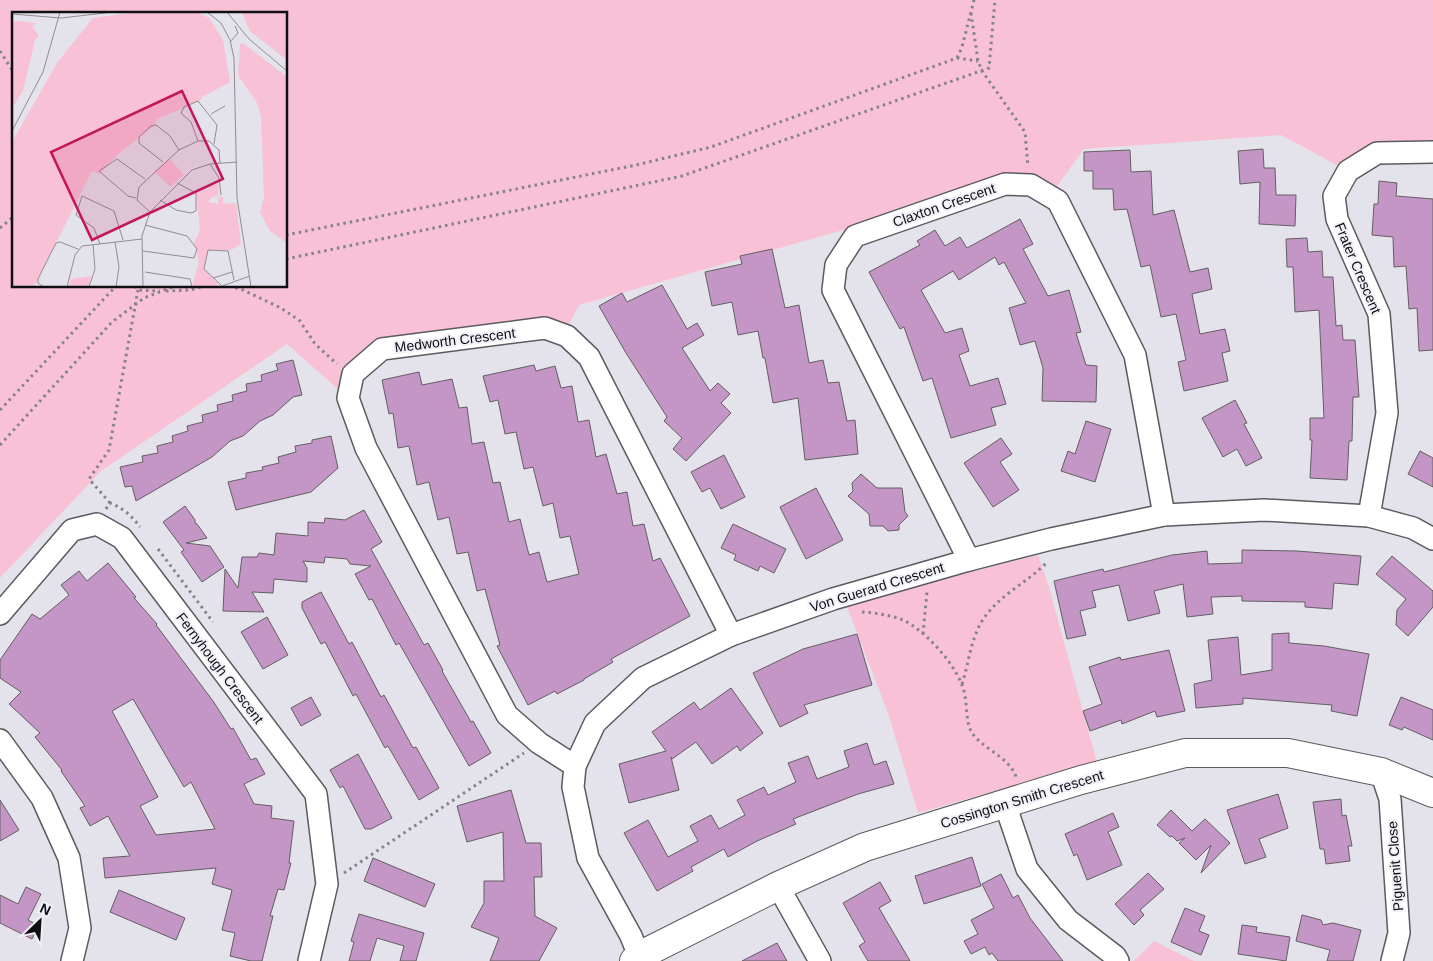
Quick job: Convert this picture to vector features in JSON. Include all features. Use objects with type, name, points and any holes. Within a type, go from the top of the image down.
[{"type":"street","name":"Frater Crescent","points":[[1369,516],[1387,413],[1378,314],[1336,219],[1334,196],[1348,171],[1377,153],[1433,152]]},
{"type":"street","name":"Claxton Crescent","points":[[969,560],[832,290],[836,265],[855,236],[1005,184],[1031,185],[1058,201],[1135,355],[1164,515]]},
{"type":"street","name":"Medworth Crescent","points":[[575,766],[539,743],[507,714],[366,448],[348,398],[353,374],[370,359],[382,349],[545,328],[568,336],[589,357],[731,635]]},
{"type":"street","name":"Von Guerard Crescent","points":[[637,959],[631,936],[588,858],[574,787],[575,766],[595,723],[643,678],[731,635],[833,599],[969,560],[1051,539],[1164,515],[1264,510],[1369,516],[1413,528],[1433,539]]},
{"type":"street","name":"Fernyhough Crescent","points":[[0,614],[72,530],[97,524],[122,538],[316,794],[327,884],[309,961]]},
{"type":"street","points":[[0,740],[42,798],[69,858],[80,928],[72,961]]},
{"type":"street","name":"Cossington Smith Crescent","points":[[637,959],[778,886],[865,847],[1011,793],[1081,780],[1185,753],[1288,752],[1382,772],[1433,793]]},
{"type":"street","name":"Piguenit Close","points":[[1382,772],[1390,799],[1400,933],[1392,961]]},
{"type":"street","points":[[1011,793],[1027,869],[1068,920],[1115,956],[1118,961]]},
{"type":"street","points":[[778,886],[820,961]]},
{"type":"path","points":[[957,58],[962,47],[974,0]]},
{"type":"path","points":[[288,259],[682,176],[982,71],[989,68],[995,0]]},
{"type":"path","points":[[971,13],[978,62],[982,71],[1025,132],[1028,166],[1027,185]]},
{"type":"path","points":[[0,51],[12,70]]},
{"type":"path","points":[[288,235],[636,165],[711,147],[957,58],[978,62]]},
{"type":"path","points":[[0,228],[12,218]]},
{"type":"path","points":[[0,410],[114,288]]},
{"type":"path","points":[[110,503],[89,479],[109,450],[136,288],[161,292],[197,288]]},
{"type":"path","points":[[0,445],[112,322],[144,298],[170,288]]},
{"type":"path","points":[[237,288],[287,312],[300,321],[315,344],[340,366]]},
{"type":"path","points":[[962,685],[971,648],[982,620],[1009,592],[1049,559],[1052,550],[1051,539]]},
{"type":"path","points":[[923,634],[926,604],[926,573]]},
{"type":"path","points":[[833,599],[840,606],[854,612],[871,612],[903,620],[923,634],[950,664],[962,685],[970,729],[982,743],[1011,766],[1014,772],[1011,793]]},
{"type":"path","points":[[327,884],[527,752]]},
{"type":"shaded area","points":[[0,0],[1433,0],[1433,152],[1377,153],[1348,171],[1281,135],[1084,149],[1050,196],[1005,184],[579,305],[567,328],[382,349],[348,398],[287,344],[101,471],[0,578]]},
{"type":"shaded area","points":[[1038,555],[1048,584],[1098,766],[1012,786],[918,813],[888,713],[846,604]]},
{"type":"shaded area","points":[[1154,941],[1194,961],[1134,961]]},
{"type":"building","points":[[1263,149],[1264,168],[1275,168],[1276,195],[1296,195],[1295,226],[1259,224],[1260,182],[1240,184],[1238,151]]},
{"type":"building","points":[[1130,150],[1131,172],[1151,171],[1153,215],[1174,210],[1190,272],[1208,268],[1212,289],[1192,294],[1200,334],[1225,329],[1230,351],[1222,353],[1228,381],[1184,391],[1178,362],[1186,360],[1176,314],[1161,317],[1150,265],[1141,267],[1127,209],[1114,210],[1113,189],[1093,189],[1093,171],[1084,171],[1084,152]]},
{"type":"building","points":[[1379,181],[1397,183],[1396,196],[1433,199],[1433,350],[1419,351],[1417,308],[1409,309],[1406,266],[1394,267],[1393,237],[1372,235],[1374,204],[1378,204]]},
{"type":"building","points":[[1020,219],[1033,244],[1023,249],[1048,296],[1069,290],[1081,332],[1076,333],[1086,365],[1097,366],[1096,402],[1042,401],[1043,368],[1035,341],[1020,345],[1009,308],[1026,303],[1004,262],[999,265],[995,257],[959,280],[953,271],[921,290],[945,333],[962,328],[969,351],[959,355],[970,386],[998,378],[1006,404],[991,408],[996,425],[951,438],[932,378],[923,381],[904,327],[900,329],[869,272],[920,245],[917,241],[935,230],[945,246],[960,237],[967,248]]},
{"type":"building","points":[[1307,238],[1308,252],[1322,251],[1323,277],[1333,277],[1336,326],[1342,325],[1343,340],[1355,340],[1359,397],[1353,397],[1352,441],[1349,441],[1347,480],[1310,478],[1312,440],[1310,440],[1310,418],[1324,418],[1319,310],[1295,312],[1293,267],[1287,267],[1286,239]]},
{"type":"building","points":[[772,249],[785,308],[799,305],[809,363],[823,360],[828,383],[839,382],[847,421],[855,420],[858,454],[805,460],[798,398],[773,403],[758,331],[738,335],[732,302],[712,306],[705,272],[742,264],[740,256]]},
{"type":"building","points":[[662,285],[687,329],[697,323],[704,335],[682,348],[710,391],[718,383],[730,394],[721,403],[731,413],[686,461],[673,449],[682,438],[664,421],[667,417],[626,353],[599,306],[622,293],[627,302]]},
{"type":"building","points":[[293,360],[302,395],[293,397],[273,415],[260,421],[243,436],[230,441],[212,457],[136,501],[132,486],[125,487],[120,467],[143,462],[142,456],[158,453],[157,446],[173,442],[172,436],[188,431],[187,426],[203,422],[202,415],[218,411],[217,405],[233,401],[232,395],[247,391],[246,384],[262,381],[261,375],[278,370],[276,364]]},
{"type":"building","points":[[534,365],[536,371],[555,366],[561,388],[572,386],[578,422],[589,420],[596,457],[606,454],[617,494],[627,492],[633,526],[644,524],[653,561],[660,558],[690,616],[611,659],[613,662],[584,680],[557,694],[555,691],[528,705],[497,646],[500,645],[485,589],[477,591],[468,552],[457,554],[449,517],[438,520],[429,482],[417,485],[409,446],[398,448],[393,413],[389,414],[382,380],[419,372],[422,385],[452,379],[459,408],[467,407],[472,444],[484,442],[493,483],[500,482],[509,522],[520,519],[529,555],[539,552],[547,582],[579,574],[570,536],[560,538],[553,503],[543,506],[533,467],[524,469],[516,432],[505,434],[498,400],[490,402],[483,376]]},
{"type":"building","points":[[1235,400],[1247,423],[1244,424],[1262,458],[1246,466],[1237,449],[1223,457],[1202,418]]},
{"type":"building","points":[[1086,421],[1111,429],[1095,482],[1061,471],[1068,451],[1075,454]]},
{"type":"building","points":[[331,436],[338,468],[311,492],[236,510],[228,482],[246,478],[246,473],[263,470],[262,467],[279,463],[278,457],[296,452],[295,446],[312,443],[312,440]]},
{"type":"building","points":[[1001,438],[1012,454],[1000,462],[1019,490],[993,507],[964,463]]},
{"type":"building","points":[[1420,451],[1433,458],[1433,487],[1408,474]]},
{"type":"building","points":[[724,455],[745,497],[721,509],[710,488],[702,492],[691,472]]},
{"type":"building","points":[[861,474],[877,488],[902,488],[905,512],[908,516],[899,525],[899,530],[888,531],[883,526],[870,526],[869,514],[848,496],[853,491],[852,483]]},
{"type":"building","points":[[816,488],[843,540],[806,559],[780,507]]},
{"type":"building","points":[[185,506],[207,538],[186,543],[210,546],[224,567],[202,582],[181,552],[184,550],[163,522]]},
{"type":"building","points":[[364,510],[382,542],[371,549],[424,645],[428,643],[471,722],[473,721],[491,753],[469,766],[399,643],[396,645],[372,599],[369,600],[355,574],[371,566],[350,564],[347,559],[325,557],[324,563],[303,561],[307,568],[307,582],[274,579],[273,593],[252,592],[264,612],[223,611],[225,569],[238,588],[242,557],[257,557],[259,553],[274,555],[276,533],[308,536],[308,522],[324,523],[325,518],[345,520]]},
{"type":"building","points":[[733,524],[786,549],[774,573],[760,566],[758,571],[734,560],[736,555],[721,548]]},
{"type":"building","points":[[1242,550],[1297,551],[1361,556],[1358,585],[1334,583],[1332,609],[1305,607],[1305,602],[1242,601],[1242,596],[1211,597],[1213,614],[1187,617],[1183,584],[1154,591],[1160,613],[1128,621],[1119,585],[1092,591],[1096,607],[1080,611],[1086,635],[1067,639],[1054,581],[1103,569],[1104,572],[1172,555],[1207,551],[1208,564],[1242,563]]},
{"type":"building","points":[[1392,556],[1433,591],[1433,607],[1408,636],[1396,625],[1397,610],[1406,599],[1376,574]]},
{"type":"building","points":[[108,563],[136,597],[134,598],[157,624],[231,729],[233,728],[251,760],[256,758],[265,774],[244,784],[254,804],[272,806],[271,818],[294,821],[289,863],[291,863],[284,890],[278,889],[270,916],[273,916],[262,961],[251,961],[230,956],[235,933],[222,930],[232,890],[212,884],[216,868],[105,878],[103,858],[130,856],[108,816],[90,826],[80,808],[85,806],[62,770],[35,737],[40,733],[9,704],[21,692],[0,678],[0,660],[32,614],[40,619],[69,595],[61,585],[79,571],[87,581]],"holes":[[[133,699],[184,787],[191,782],[215,829],[156,835],[140,806],[158,797],[112,711]]]},
{"type":"building","points":[[321,592],[349,644],[352,642],[381,697],[384,695],[413,748],[416,747],[439,788],[419,800],[388,746],[385,748],[356,694],[353,696],[325,642],[321,644],[302,608],[302,602]]},
{"type":"building","points":[[267,617],[288,655],[263,669],[241,632]]},
{"type":"building","points":[[1289,633],[1289,643],[1324,646],[1369,654],[1357,716],[1331,711],[1332,705],[1243,698],[1243,704],[1196,708],[1194,684],[1212,680],[1208,640],[1238,637],[1241,675],[1272,670],[1272,634]]},
{"type":"building","points":[[857,634],[872,685],[804,705],[808,713],[780,727],[753,673],[803,649]]},
{"type":"building","points":[[1169,650],[1185,711],[1157,717],[1155,711],[1122,724],[1121,720],[1090,731],[1083,711],[1102,704],[1089,667],[1120,657],[1121,660]]},
{"type":"building","points":[[731,688],[763,733],[740,751],[737,746],[712,764],[696,742],[672,759],[671,757],[679,790],[629,803],[619,764],[666,751],[652,732],[694,702],[700,710]]},
{"type":"building","points":[[311,697],[321,715],[301,726],[291,708]]},
{"type":"building","points":[[1401,697],[1433,710],[1433,740],[1404,727],[1402,730],[1389,725]]},
{"type":"building","points":[[867,743],[874,765],[886,761],[894,784],[858,794],[793,819],[796,824],[757,841],[728,857],[724,849],[691,867],[693,871],[657,891],[624,833],[648,820],[668,857],[698,841],[690,826],[711,815],[719,829],[745,815],[737,800],[764,787],[768,795],[796,782],[788,763],[808,756],[817,779],[849,767],[844,751]]},
{"type":"building","points":[[358,754],[392,818],[371,829],[365,829],[343,786],[340,788],[330,770]]},
{"type":"building","points":[[511,790],[526,843],[541,843],[542,877],[534,877],[535,916],[557,928],[539,961],[490,961],[499,938],[471,927],[484,903],[484,881],[504,881],[503,832],[467,842],[457,806]]},
{"type":"building","points":[[1278,794],[1288,828],[1259,839],[1266,857],[1245,864],[1227,810]]},
{"type":"building","points":[[1341,799],[1342,816],[1346,815],[1352,846],[1348,846],[1350,861],[1326,864],[1324,849],[1320,849],[1313,802]]},
{"type":"building","points":[[0,800],[19,830],[0,841]]},
{"type":"building","points":[[1171,810],[1192,831],[1205,819],[1230,843],[1201,873],[1211,845],[1196,860],[1179,843],[1185,838],[1177,841],[1157,825]]},
{"type":"building","points":[[1113,813],[1119,827],[1108,832],[1122,865],[1087,880],[1077,854],[1074,856],[1065,834]]},
{"type":"building","points":[[972,857],[981,886],[924,904],[915,876]]},
{"type":"building","points":[[373,858],[435,884],[425,907],[364,881]]},
{"type":"building","points":[[1148,873],[1164,889],[1140,910],[1144,915],[1134,925],[1115,904]]},
{"type":"building","points":[[1001,874],[1013,898],[1018,895],[1030,918],[1063,961],[998,961],[992,953],[989,955],[985,947],[971,954],[964,941],[978,934],[971,920],[994,908],[982,884]]},
{"type":"building","points":[[880,882],[891,901],[879,908],[910,961],[868,961],[859,946],[865,942],[843,903]]},
{"type":"building","points":[[26,887],[41,894],[28,920],[39,926],[32,939],[0,923],[0,895],[18,904]]},
{"type":"building","points":[[119,890],[185,918],[176,940],[110,912]]},
{"type":"building","points":[[1185,908],[1205,916],[1199,931],[1209,935],[1201,955],[1171,942]]},
{"type":"building","points":[[359,914],[424,933],[416,961],[400,961],[404,946],[377,938],[370,961],[349,961],[354,942],[351,941]]},
{"type":"building","points":[[1302,915],[1321,920],[1323,925],[1333,923],[1361,930],[1353,961],[1327,961],[1330,950],[1296,941]]},
{"type":"building","points":[[1242,925],[1257,927],[1256,932],[1290,937],[1286,961],[1238,954]]},
{"type":"building","points":[[777,943],[787,961],[742,961]]}]
